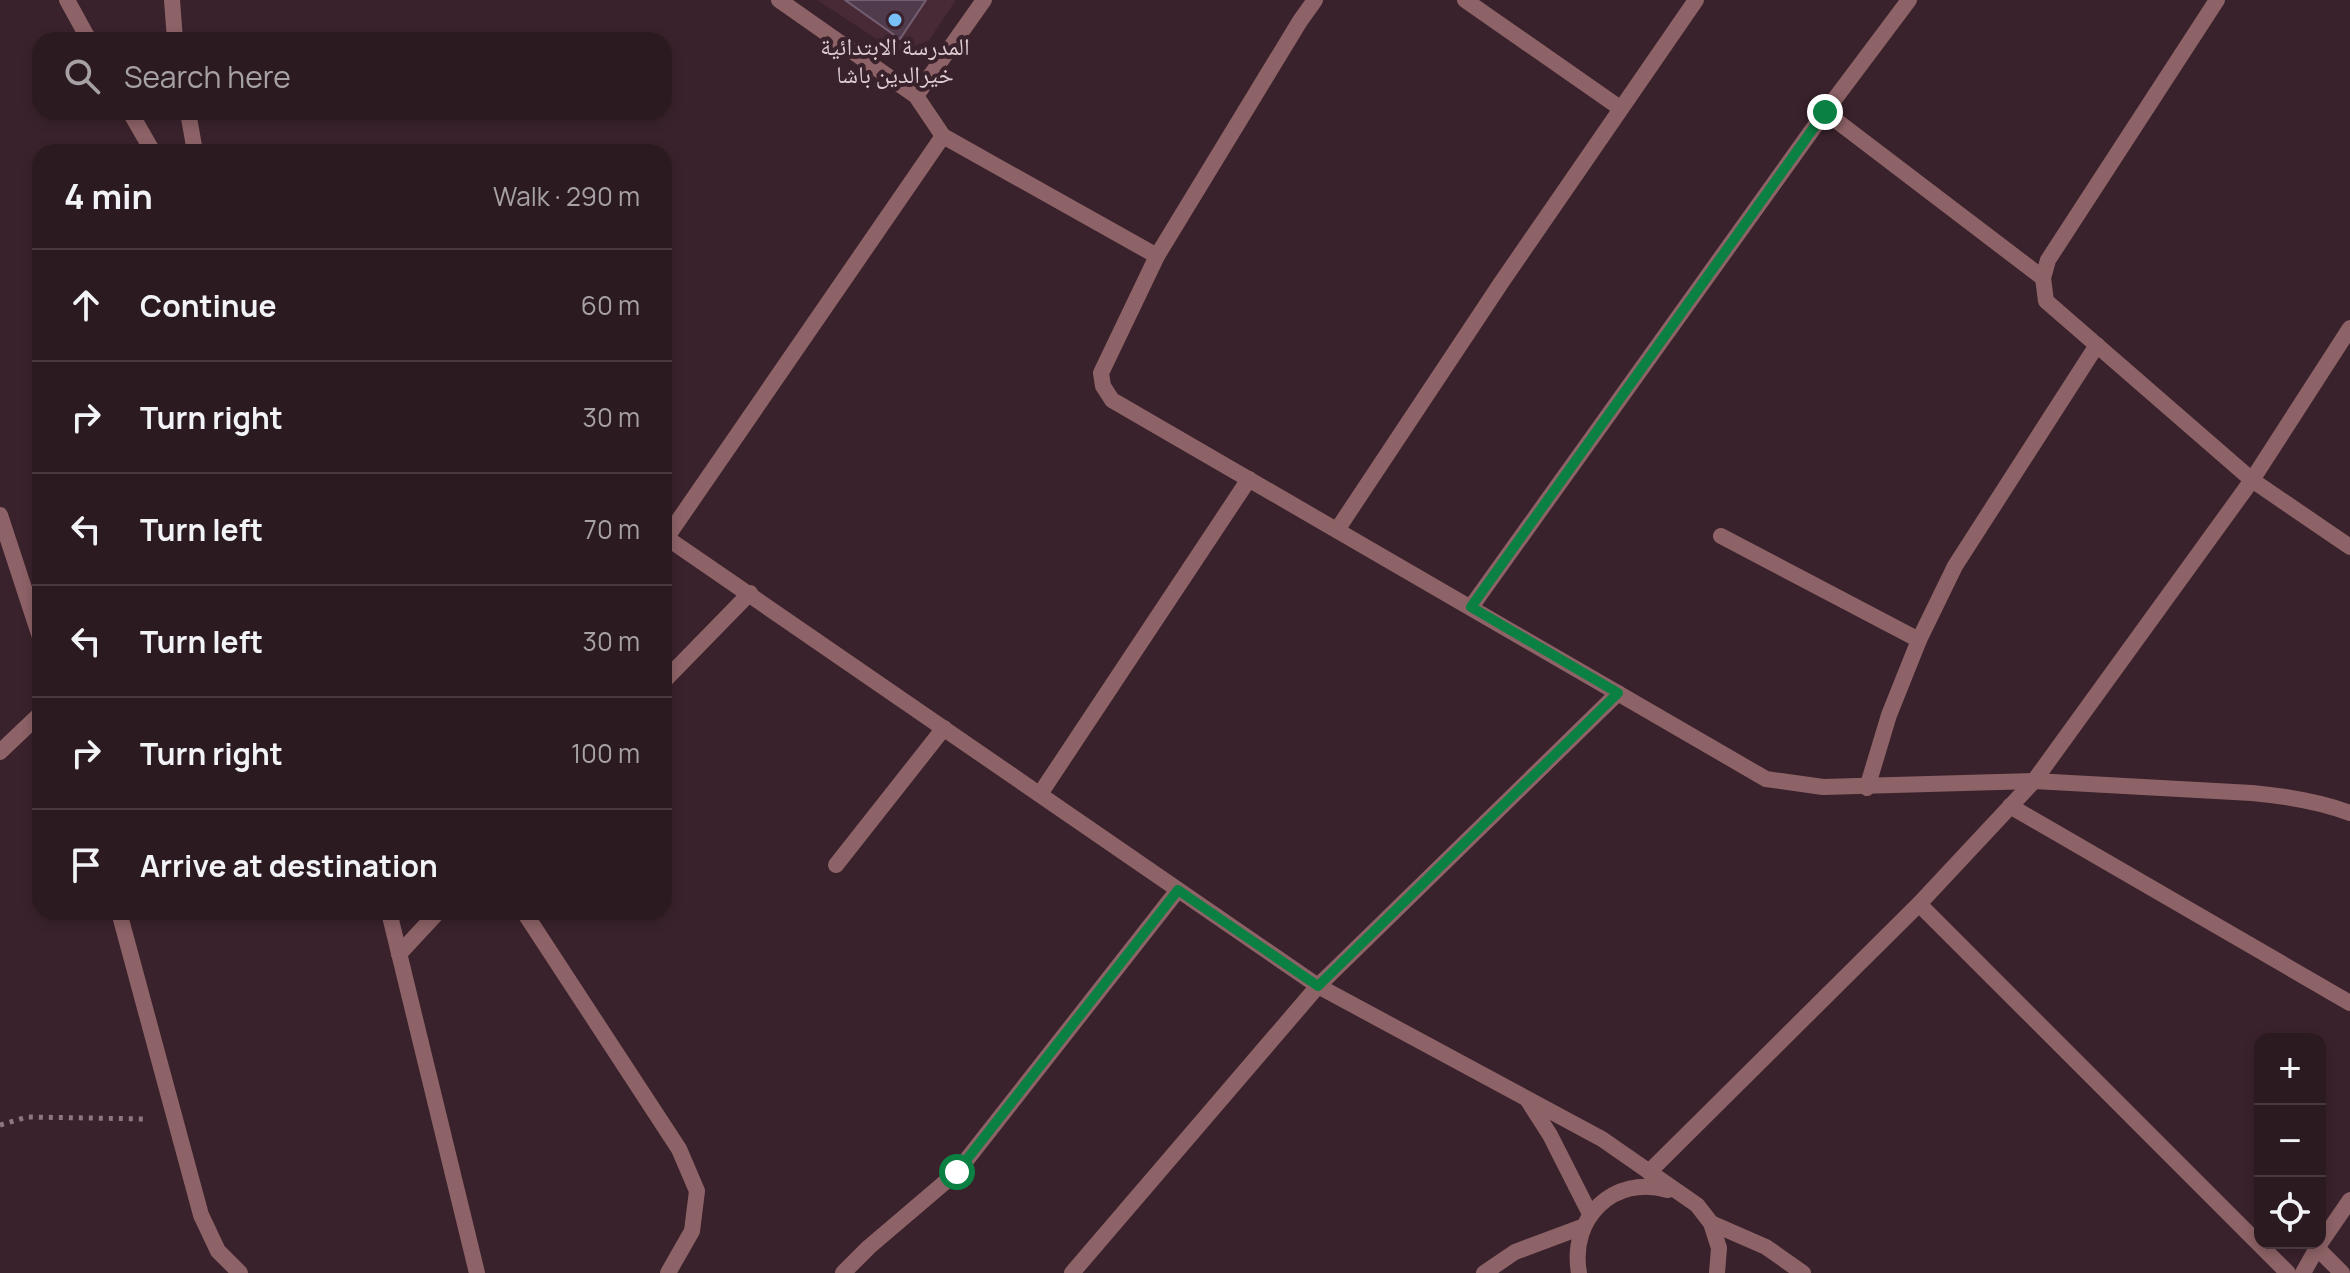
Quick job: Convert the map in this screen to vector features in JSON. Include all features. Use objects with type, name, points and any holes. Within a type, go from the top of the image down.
[{"type":"street","points":[[67,0],[85,32]]},
{"type":"street","points":[[172,0],[174,32]]},
{"type":"street","points":[[779,0],[916,96],[943,136],[1157,256]]},
{"type":"street","points":[[916,96],[984,0]]},
{"type":"street","points":[[1315,0],[1157,256],[1101,373],[1103,386],[1112,400],[1766,779],[1823,787],[1867,788],[2034,781],[2281,796],[2329,805],[2350,813]]},
{"type":"street","points":[[1465,0],[1620,108]]},
{"type":"street","points":[[1337,530],[1492,296],[1696,0]]},
{"type":"street","points":[[1471,607],[1825,112],[1909,0]]},
{"type":"street","points":[[2217,0],[2048,260],[2043,278],[2046,301],[2252,480],[2350,547]]},
{"type":"street","points":[[1825,112],[2043,278]]},
{"type":"street","points":[[135,120],[148,144]]},
{"type":"street","points":[[189,120],[194,144]]},
{"type":"street","points":[[672,527],[943,136]]},
{"type":"street","points":[[1649,1172],[1919,904],[2034,781],[2252,480],[2350,328]]},
{"type":"street","points":[[1867,788],[1889,715],[1919,640],[1955,566],[2097,345]]},
{"type":"street","points":[[2336,350],[2350,362]]},
{"type":"street","points":[[1040,794],[1249,479]]},
{"type":"street","points":[[0,515],[32,613]]},
{"type":"street","points":[[1721,536],[1919,640]]},
{"type":"street","points":[[672,540],[1318,986],[1602,1139],[1697,1205],[1711,1223],[1719,1248],[1717,1273]]},
{"type":"street","points":[[672,673],[750,593]]},
{"type":"street","points":[[1072,1273],[1318,986],[1618,693]]},
{"type":"street","points":[[0,752],[32,722]]},
{"type":"street","points":[[836,865],[944,728]]},
{"type":"street","points":[[2010,806],[2350,1003]]},
{"type":"street","points":[[843,1273],[957,1172],[1178,890]]},
{"type":"street","points":[[1919,904],[2288,1273]]},
{"type":"street","points":[[121,920],[201,1215],[218,1251],[240,1273]]},
{"type":"street","points":[[391,920],[477,1273]]},
{"type":"street","points":[[399,954],[431,920]]},
{"type":"street","points":[[529,920],[671,1137],[697,1191],[692,1231],[668,1273]]},
{"type":"street","points":[[1527,1098],[1550,1135],[1586,1221],[1576,1255],[1579,1273]]},
{"type":"street","points":[[1484,1273],[1515,1252],[1586,1221],[1608,1197],[1630,1188],[1654,1186],[1678,1193]]},
{"type":"street","points":[[2326,1235],[2350,1200]]},
{"type":"street","points":[[1711,1223],[1766,1247],[1803,1273]]},
{"type":"street","points":[[2303,1273],[2316,1249]]},
{"type":"street","points":[[2318,1249],[2342,1273]]},
{"type":"path","points":[[0,1125],[27,1117],[176,1120]]},
{"type":"shaded area","name":"المدرسة الابتدائية خيرالدين باشا","points":[[817,0],[956,0],[929,40],[898,53]]},
{"type":"building","points":[[845,0],[926,0],[900,39]]},
{"type":"place","name":"المدرسة الابتدائية خيرالدين باشا","points":[[895,20]]},
{"type":"route","points":[[957,1172],[1178,890],[1318,986],[1618,693],[1471,607],[1825,112]]}]
